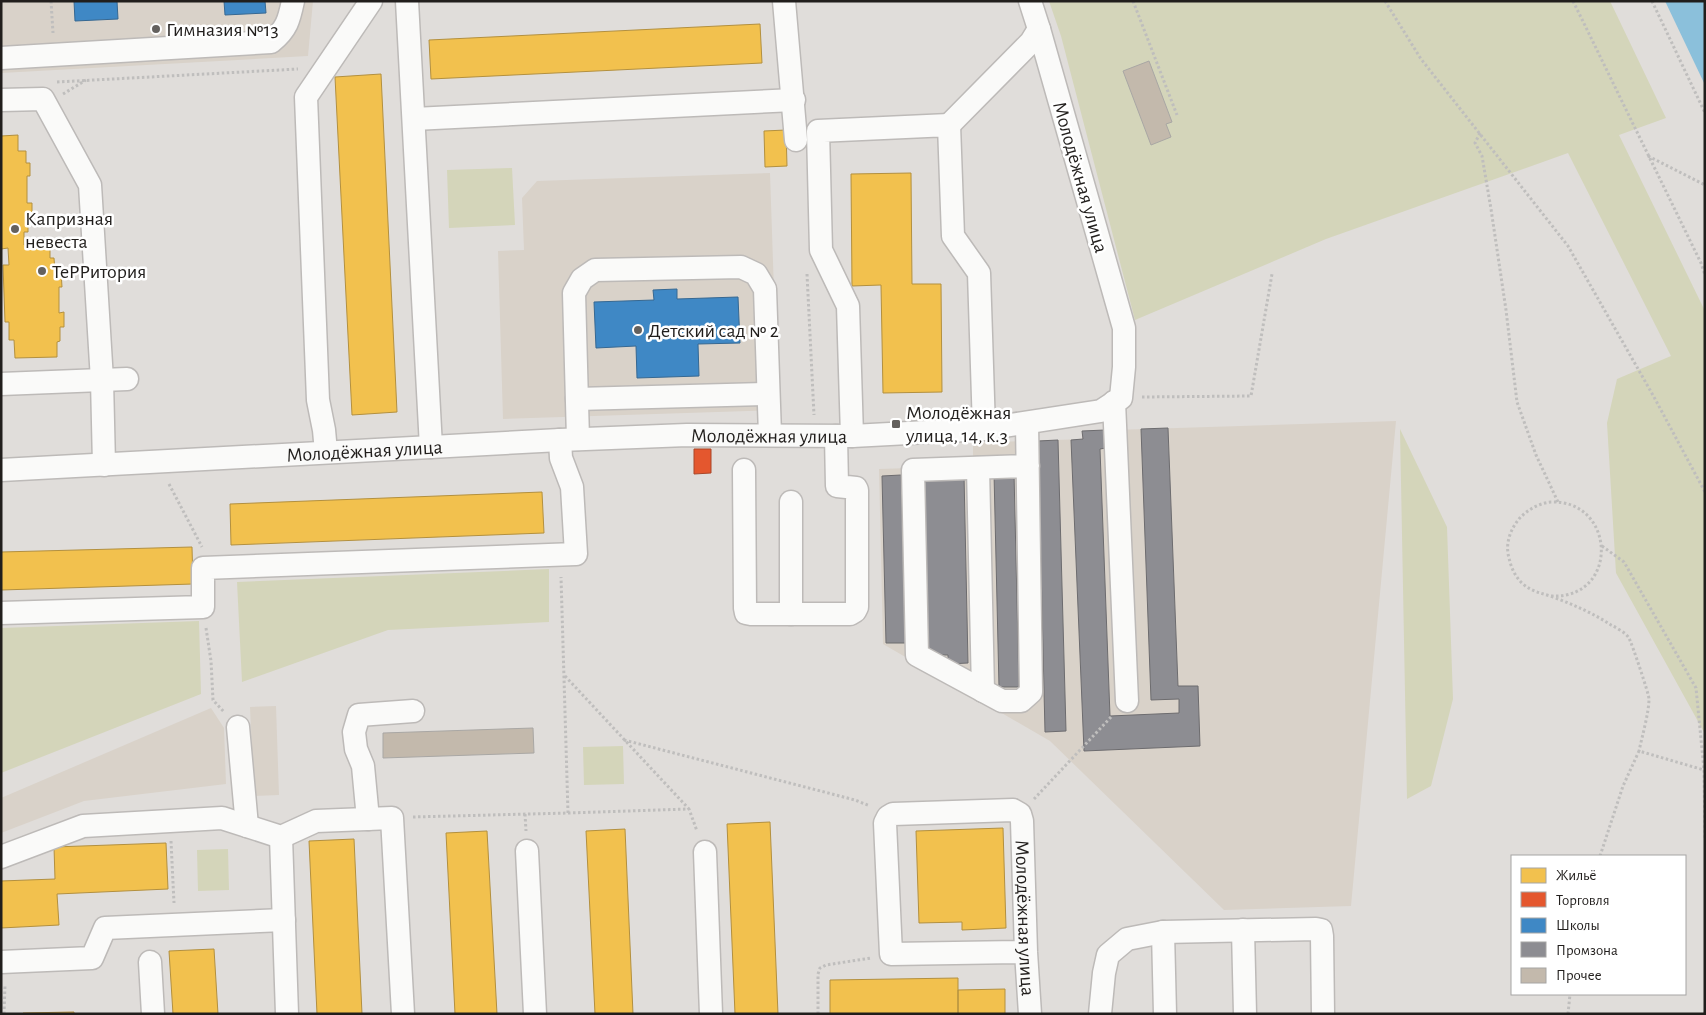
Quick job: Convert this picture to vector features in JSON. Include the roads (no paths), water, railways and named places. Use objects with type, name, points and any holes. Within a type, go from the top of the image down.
[{"type":"street","points":[[1,58],[271,42],[280,35],[289,21],[293,1]]},
{"type":"street","points":[[326,452],[318,400],[306,97],[371,1]]},
{"type":"street","points":[[407,1],[431,447]]},
{"type":"street","points":[[784,1],[796,140]]},
{"type":"street","name":"Молодёжная улица","points":[[1,470],[687,435],[834,436],[984,430],[1101,411],[1117,400],[1124,367],[1124,328],[1040,29],[1030,1]]},
{"type":"street","points":[[744,470],[746,613],[850,614],[855,611],[857,606],[857,490],[856,488],[837,486],[834,436],[848,306],[821,250],[818,131],[949,125],[1031,42],[1040,29]]},
{"type":"street","points":[[1,100],[42,99],[90,185],[102,380],[104,465]]},
{"type":"street","points":[[414,119],[794,100]]},
{"type":"street","points":[[949,125],[953,236],[978,273],[984,430]]},
{"type":"street","points":[[1,613],[203,607],[203,568],[576,554],[572,487],[561,458],[569,440],[577,399],[574,293],[582,279],[594,270],[741,267],[756,274],[765,289],[770,435]]},
{"type":"street","points":[[1,384],[127,379]]},
{"type":"street","points":[[577,399],[768,394]]},
{"type":"street","points":[[1117,400],[1127,701]]},
{"type":"street","points":[[1027,423],[1028,466],[1031,692],[1022,701],[1002,701],[917,656],[913,470],[1028,466]]},
{"type":"street","points":[[978,468],[983,691]]},
{"type":"street","points":[[791,502],[791,614]]},
{"type":"street","points":[[368,819],[363,766],[356,749],[354,732],[359,715],[413,711]]},
{"type":"street","points":[[238,727],[247,826]]},
{"type":"street","name":"Молодёжная улица","points":[[1026,952],[891,954],[885,822],[888,817],[893,814],[1013,810],[1021,818],[1030,1014]]},
{"type":"street","points":[[1,858],[83,826],[222,818],[280,836],[316,821],[392,818],[404,1014]]},
{"type":"street","points":[[280,836],[287,1014]]},
{"type":"street","points":[[527,851],[535,1014]]},
{"type":"street","points":[[705,852],[711,1014]]},
{"type":"street","points":[[4,962],[92,958],[105,928],[284,920]]},
{"type":"street","points":[[1089,1014],[1100,1013],[1104,973],[1108,955],[1127,939],[1163,932],[1316,929],[1321,930],[1322,936],[1323,1014]]},
{"type":"street","points":[[1243,930],[1245,1014]]},
{"type":"street","points":[[1163,932],[1165,1014]]},
{"type":"street","points":[[150,962],[152,1014]]},
{"type":"water","points":[[1665,1],[1705,1],[1705,85]]},
{"type":"place","name":"Гимназия №13","points":[[156,29]]},
{"type":"place","name":"Капризная невеста","points":[[15,229]]},
{"type":"place","name":"ТеРРитория","points":[[42,271]]},
{"type":"place","name":"Детский сад № 2","points":[[638,330]]},
{"type":"place","name":"Молодёжная улица, 14, к.3","points":[[896,424]]}]
